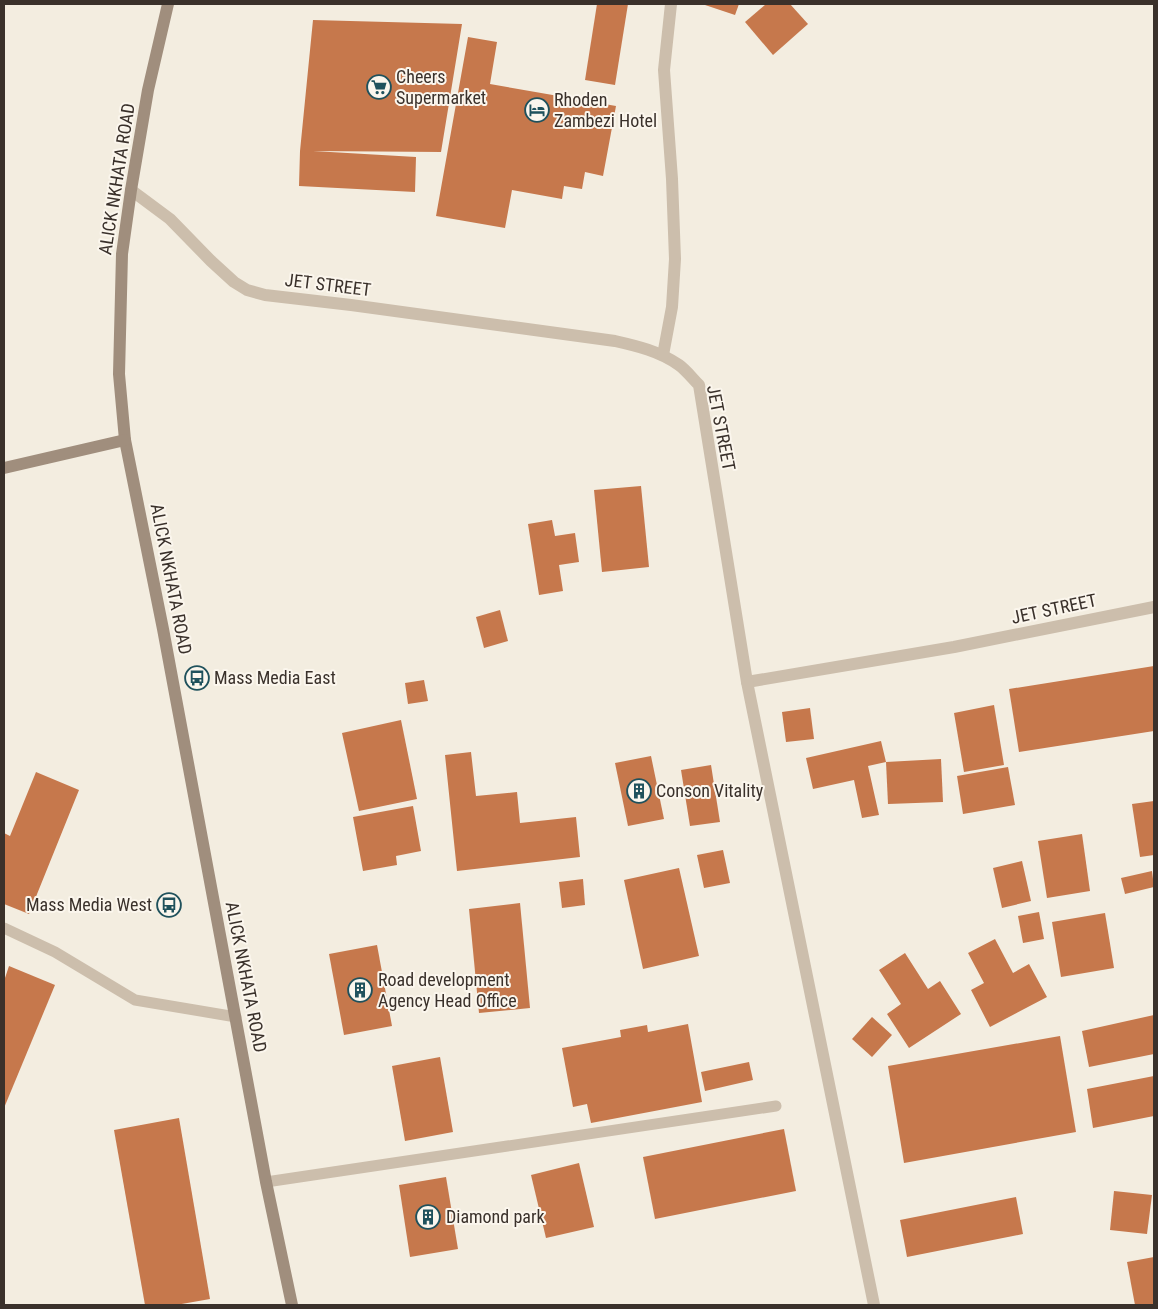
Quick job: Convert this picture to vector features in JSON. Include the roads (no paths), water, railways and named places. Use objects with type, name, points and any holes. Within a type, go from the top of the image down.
[{"type":"main road","name":"ALICK NKHATA ROAD","points":[[168,4],[148,90],[122,254],[119,374],[125,440],[164,628],[266,1182],[292,1305]]},
{"type":"main road","points":[[4,468],[125,440]]},
{"type":"street","points":[[663,355],[672,307],[675,259],[672,179],[664,70],[671,4]]},
{"type":"street","name":"JET STREET","points":[[131,190],[170,219],[234,282],[247,290],[265,296],[351,305],[614,341],[644,348],[663,355],[680,366],[698,385],[747,682],[954,648],[1154,607]]},
{"type":"street","points":[[747,682],[874,1305]]},
{"type":"lane","points":[[4,928],[55,952],[135,1000],[236,1017]]},
{"type":"lane","points":[[266,1182],[776,1106]]},
{"type":"place","name":"Cheers Supermarket","points":[[379,87]]},
{"type":"place","name":"Rhoden Zambezi Hotel","points":[[537,110]]},
{"type":"place","name":"Mass Media East","points":[[197,678]]},
{"type":"place","name":"Conson Vitality","points":[[639,791]]},
{"type":"place","name":"Mass Media West","points":[[169,905]]},
{"type":"place","name":"Road development Agency Head Office","points":[[360,990]]},
{"type":"place","name":"Diamond park","points":[[428,1217]]}]
